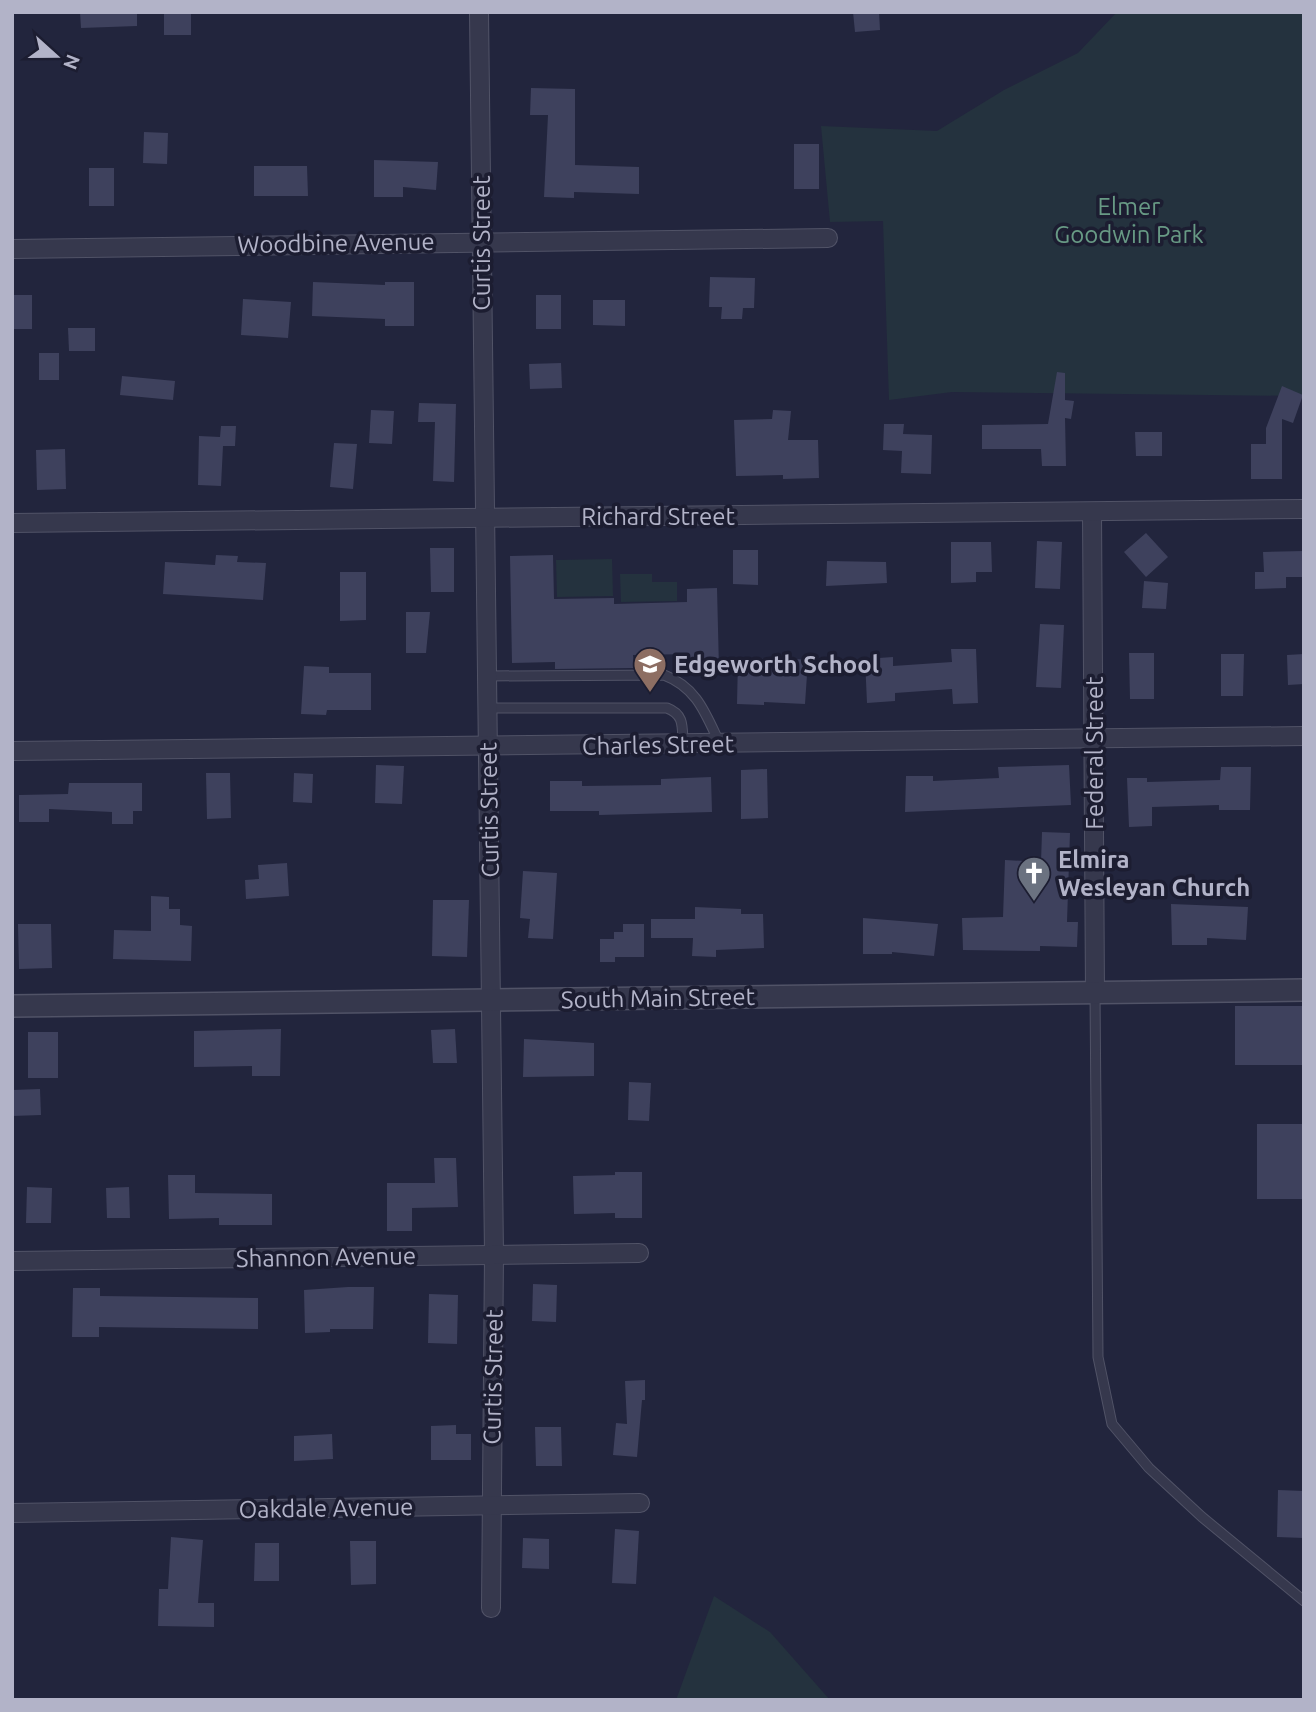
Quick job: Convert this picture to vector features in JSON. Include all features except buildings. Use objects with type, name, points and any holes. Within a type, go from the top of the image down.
[{"type":"street","name":"Curtis Street","points":[[479,12],[494,1254],[491,1608]]},
{"type":"street","name":"Woodbine Avenue","points":[[12,248],[828,238]]},
{"type":"street","name":"Richard Street","points":[[12,523],[1304,509]]},
{"type":"street","name":"Federal Street","points":[[1092,513],[1095,993]]},
{"type":"street","name":"Charles Street","points":[[12,751],[488,748],[1304,736]]},
{"type":"street","name":"South Main Street","points":[[12,1006],[1304,990]]},
{"type":"street","name":"Shannon Avenue","points":[[12,1261],[639,1253]]},
{"type":"street","name":"Oakdale Avenue","points":[[12,1513],[640,1503]]},
{"type":"lane","points":[[487,676],[664,675],[680,681],[691,690],[720,744]]},
{"type":"lane","points":[[487,708],[667,708],[677,712],[682,720],[683,745]]},
{"type":"lane","points":[[1095,993],[1098,1357],[1112,1424],[1149,1468],[1202,1517],[1304,1601]]},
{"type":"green space","name":"Elmer Goodwin Park","points":[[1117,12],[1304,12],[1304,396],[952,392],[889,400],[883,221],[830,222],[821,126],[937,131],[1004,90],[1078,53]]},
{"type":"green space","points":[[612,559],[613,596],[557,597],[556,560]]},
{"type":"green space","points":[[620,574],[652,574],[652,582],[677,582],[677,601],[621,602]]},
{"type":"green space","points":[[714,1596],[770,1632],[830,1700],[676,1700]]},
{"type":"place","name":"Edgeworth School","points":[[650,694]]},
{"type":"place","name":"Elmira Wesleyan Church","points":[[1034,903]]}]
